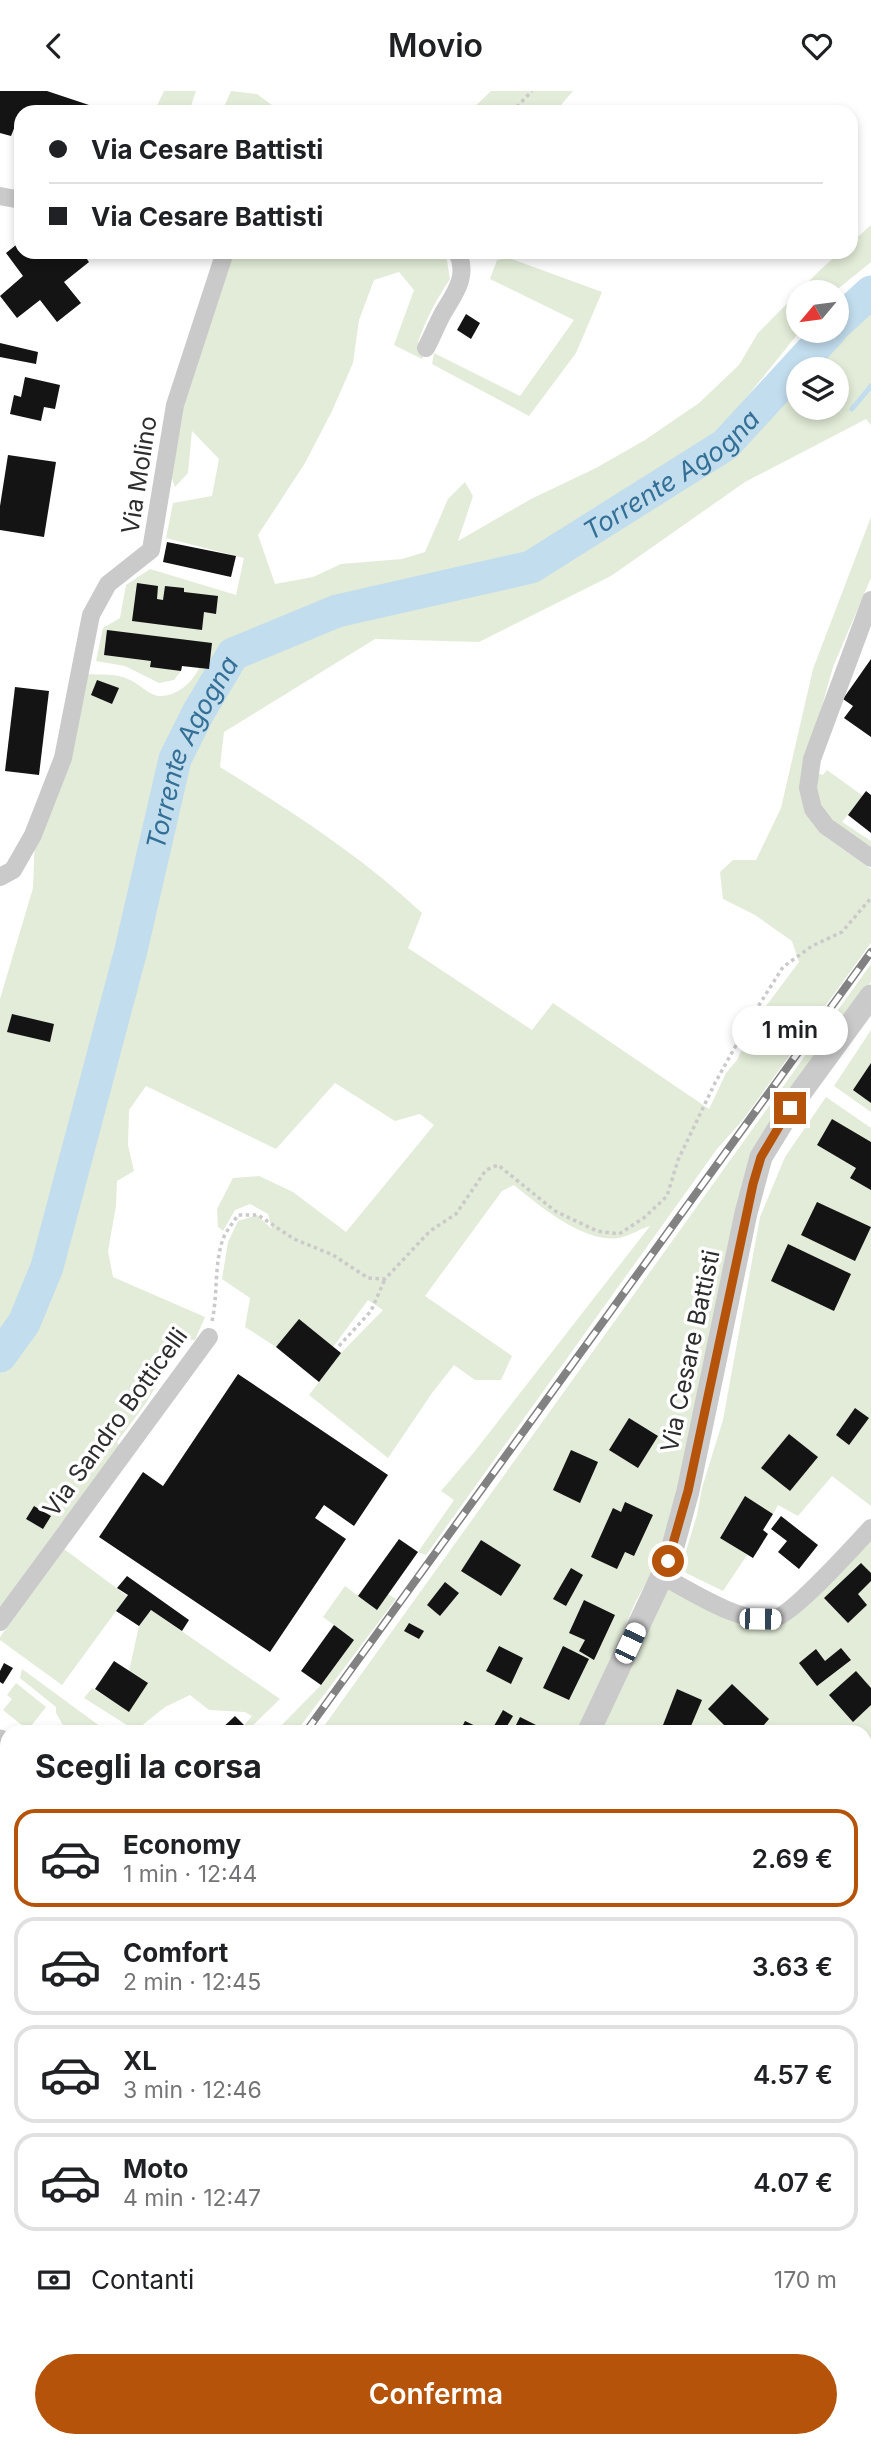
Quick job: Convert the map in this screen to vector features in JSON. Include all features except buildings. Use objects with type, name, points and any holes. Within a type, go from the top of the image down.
[{"type":"street","name":"Via Molino","points":[[0,877],[13,870],[33,835],[63,758],[91,615],[108,584],[151,550],[175,405],[223,259]]},
{"type":"street","points":[[426,348],[458,289],[464,264],[461,259]]},
{"type":"street","points":[[871,600],[812,759],[808,788],[813,809],[826,826],[871,858]]},
{"type":"street","name":"Via Cesare Battisti","points":[[592,1725],[668,1561],[688,1491],[746,1213],[761,1157],[801,1092],[871,996]]},
{"type":"street","name":"Via Sandro Botticelli","points":[[0,1622],[209,1337]]},
{"type":"street","points":[[662,1576],[737,1614],[775,1619],[792,1609],[871,1528]]},
{"type":"path","points":[[519,105],[532,91]]},
{"type":"path","points":[[339,1346],[371,1311],[385,1279],[430,1231],[456,1214],[486,1170],[498,1165],[555,1210],[597,1231],[619,1234],[645,1217],[667,1196],[678,1160],[715,1083],[783,967],[812,946],[842,932],[871,898]]},
{"type":"path","name":"Via Sandro Botticelli","points":[[209,1337],[217,1299],[223,1238],[238,1215],[258,1215],[294,1239],[333,1255],[368,1278],[385,1279]]},
{"type":"green space","points":[[164,91],[196,91],[191,105],[157,105]]},
{"type":"green space","points":[[231,91],[257,94],[272,105],[225,105]]},
{"type":"green space","points":[[491,91],[573,91],[561,105],[476,105]]},
{"type":"green space","points":[[871,225],[871,262],[849,280],[810,280],[832,259],[858,259],[858,237]]},
{"type":"green space","points":[[229,259],[447,259],[450,279],[424,325],[418,342],[426,351],[422,359],[394,345],[414,290],[399,272],[374,280],[359,320],[353,363],[332,411],[305,463],[258,535],[275,584],[313,577],[341,564],[402,559],[425,552],[448,499],[465,482],[473,496],[458,541],[531,499],[596,468],[645,440],[699,403],[739,365],[758,333],[786,304],[786,343],[790,343],[718,433],[590,521],[524,558],[419,584],[333,599],[254,635],[231,651],[195,711],[172,757],[126,950],[43,1266],[21,1320],[0,1349],[0,999],[33,888],[35,837],[86,674],[120,676],[160,696],[183,688],[199,668],[182,666],[174,680],[159,683],[125,666],[96,661],[103,628],[120,618],[126,585],[150,569],[236,595],[244,558],[166,538],[173,503],[212,496],[219,459],[192,431],[188,473],[175,487],[170,473],[186,389]]},
{"type":"green space","points":[[512,259],[602,292],[576,353],[529,416],[432,364],[434,353],[520,396],[574,320],[490,279],[497,260]]},
{"type":"green space","points":[[871,280],[871,425],[866,419],[745,482],[611,576],[479,642],[375,639],[224,732],[220,767],[350,853],[422,913],[408,948],[532,1030],[553,1003],[709,1109],[757,1018],[799,962],[792,941],[755,915],[723,899],[720,872],[733,860],[756,860],[781,808],[813,669],[871,517],[871,578],[833,667],[819,717],[813,824],[871,869],[871,943],[742,1121],[717,1149],[426,1555],[418,1552],[454,1500],[441,1491],[650,1226],[619,1238],[592,1235],[563,1221],[514,1185],[502,1191],[425,1296],[512,1356],[501,1380],[475,1380],[454,1365],[388,1458],[309,1395],[341,1353],[383,1310],[368,1300],[333,1347],[299,1320],[276,1347],[245,1327],[250,1298],[222,1279],[228,1242],[238,1221],[257,1215],[272,1229],[268,1214],[250,1204],[235,1210],[223,1231],[218,1227],[217,1209],[233,1178],[259,1176],[293,1192],[346,1232],[434,1125],[420,1114],[395,1121],[335,1083],[276,1149],[146,1086],[129,1110],[128,1145],[134,1171],[117,1181],[116,1206],[108,1251],[113,1277],[205,1317],[195,1340],[184,1339],[146,1403],[117,1442],[121,1448],[66,1522],[62,1522],[11,1592],[14,1596],[0,1612],[0,1362],[26,1323],[49,1268],[134,950],[178,759],[235,655],[338,613],[532,568],[597,530],[726,446],[786,368],[786,420],[849,420],[849,357],[795,357],[806,343],[849,343],[849,297]]},
{"type":"green space","points":[[827,770],[863,796],[842,822],[871,841],[871,850],[818,808],[814,786],[817,773],[823,775]]},
{"type":"green space","points":[[871,964],[871,982],[792,1090],[711,1359],[660,1557],[635,1603],[583,1725],[325,1725]]},
{"type":"green space","points":[[871,1030],[871,1112],[834,1086]]},
{"type":"green space","points":[[826,1097],[871,1128],[871,1506],[832,1476],[798,1516],[778,1505],[773,1514],[745,1497],[720,1537],[747,1555],[723,1591],[680,1570],[723,1420],[760,1217],[785,1157]]},
{"type":"green space","points":[[871,1528],[871,1725],[592,1725],[662,1576],[775,1619]]},
{"type":"green space","points":[[64,1549],[127,1596],[62,1685],[0,1640],[0,1637]]},
{"type":"green space","points":[[345,1586],[376,1609],[388,1594],[396,1599],[301,1725],[282,1725],[321,1685],[354,1640],[323,1617]]},
{"type":"green space","points":[[151,1610],[280,1699],[253,1725],[245,1725],[252,1716],[245,1712],[209,1710],[190,1695],[165,1707],[142,1725],[127,1725],[84,1698],[92,1688],[129,1711],[129,1671],[139,1626]]},
{"type":"green space","points":[[22,1669],[98,1725],[63,1725],[56,1713],[56,1707],[20,1678]]},
{"type":"green space","points":[[16,1683],[46,1707],[32,1725],[22,1725],[3,1710],[12,1699],[7,1695]]},
{"type":"waterway","name":"Torrente Agogna","points":[[849,312],[871,292]]},
{"type":"waterway","name":"Torrente Agogna","points":[[0,1356],[24,1323],[47,1267],[131,950],[175,759],[198,713],[233,654],[337,611],[531,567],[725,445],[819,343]]},
{"type":"waterway","points":[[852,409],[871,386]]},
{"type":"railway","points":[[311,1725],[871,952]]},
{"type":"route","points":[[668,1561],[688,1491],[753,1184],[761,1157],[790,1108]]}]
